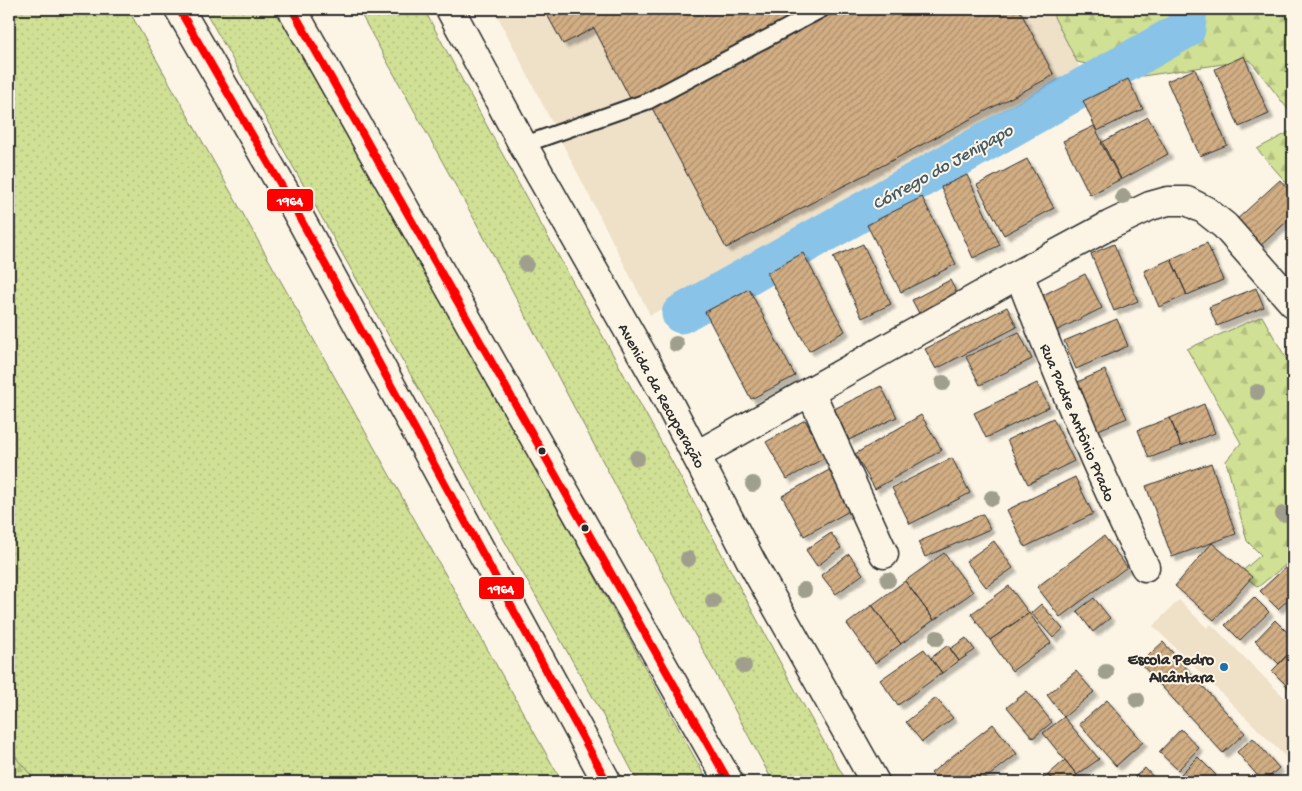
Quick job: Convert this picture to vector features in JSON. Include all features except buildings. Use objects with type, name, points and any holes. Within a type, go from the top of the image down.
[{"type":"main road","points":[[179,9],[295,209],[607,782]]},
{"type":"main road","points":[[292,9],[729,782]]},
{"type":"main road","name":"Avenida da Recuperação","points":[[450,9],[522,145],[662,388],[752,561],[875,782]]},
{"type":"main road","points":[[697,455],[1019,274],[1150,206],[1168,201],[1187,201],[1205,210],[1225,226],[1293,303]]},
{"type":"main road","name":"Rua Padre Antônio Prado","points":[[1019,274],[1043,336],[1118,513],[1145,567]]},
{"type":"main road","points":[[810,391],[884,554]]},
{"type":"lane","points":[[522,145],[648,101],[822,9]]},
{"type":"shaded area","points":[[494,9],[1050,9],[1088,84],[650,315]]},
{"type":"shaded area","name":"Escola Pedro Alcântara","points":[[1179,600],[1207,628],[1211,624],[1293,706],[1292,763],[1153,626]]},
{"type":"green space","points":[[9,9],[128,9],[562,782],[37,782],[16,759],[9,738]]},
{"type":"green space","points":[[204,9],[275,9],[512,426],[708,782],[638,782],[599,708]]},
{"type":"green space","points":[[358,9],[424,9],[847,782],[773,782],[478,226]]},
{"type":"green space","points":[[1050,9],[1293,9],[1293,116],[1250,60],[1143,76],[1077,62]]},
{"type":"green space","points":[[1293,130],[1293,190],[1257,149]]},
{"type":"green space","points":[[1262,316],[1287,360],[1293,348],[1293,559],[1258,587],[1240,573],[1261,555],[1247,541],[1226,461],[1241,443],[1187,349]]},
{"type":"green space","points":[[9,738],[17,759],[37,782],[9,782]]},
{"type":"waterway","name":"Córrego do Jenipapo","points":[[681,314],[1186,29],[1188,9]]},
{"type":"transit line","name":"1964","points":[[179,9],[295,209],[607,782]]},
{"type":"transit line","name":"1964","points":[[292,9],[729,782]]},
{"type":"place","name":"Escola Pedro Alcântara","points":[[1224,667]]}]
